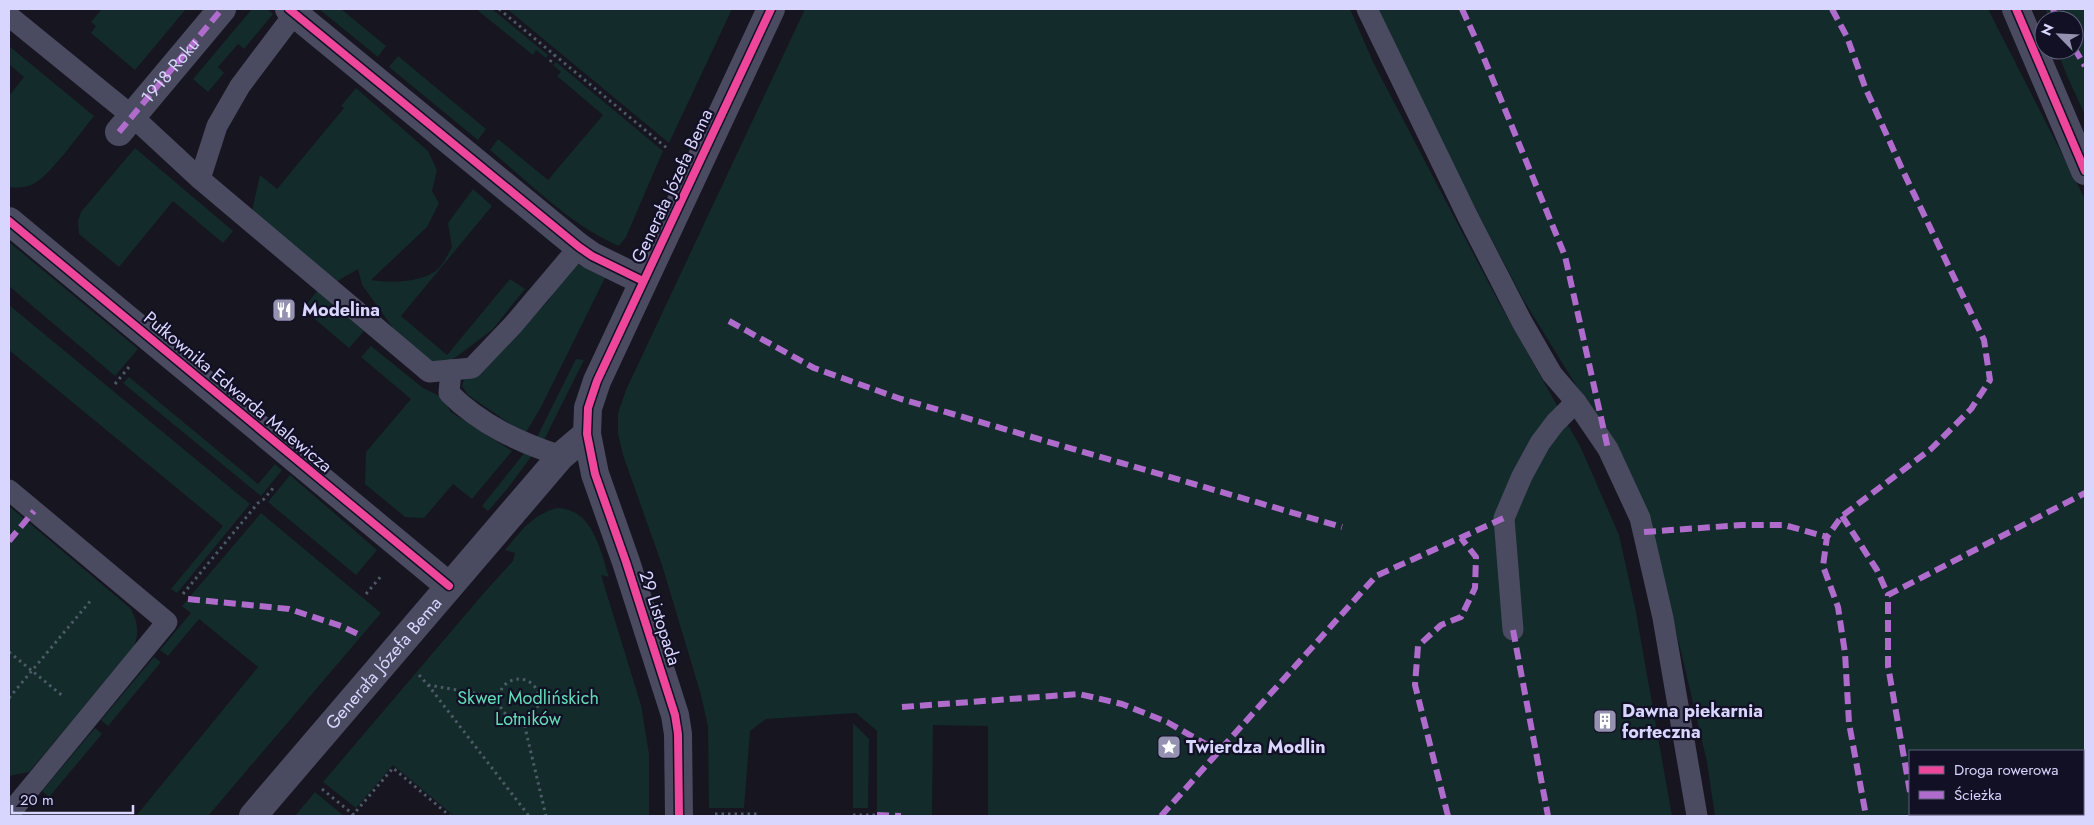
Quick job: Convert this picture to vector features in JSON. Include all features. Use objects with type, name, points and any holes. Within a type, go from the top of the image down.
[{"type":"street","name":"1918 Roku","points":[[126,124],[222,9]]},
{"type":"street","name":"Generała Józefa Bema","points":[[253,816],[561,456],[587,434],[588,408],[597,381],[771,9]]},
{"type":"street","points":[[2016,9],[2085,171]]},
{"type":"street","points":[[292,11],[579,247],[592,256],[643,281]]},
{"type":"street","name":"Pułkownika Edwarda Malewicza","points":[[9,221],[449,586]]},
{"type":"street","name":"29 Listopada","points":[[587,434],[595,474],[626,562],[675,715],[678,734],[679,816]]},
{"type":"lane","points":[[1367,9],[1468,217],[1522,322],[1552,374],[1576,402],[1608,448],[1640,518],[1663,618],[1697,816]]},
{"type":"lane","points":[[200,179],[217,126],[240,86],[292,11]]},
{"type":"lane","points":[[9,16],[126,124],[200,179],[428,372],[472,368],[514,325],[579,247]]},
{"type":"lane","points":[[452,370],[449,393],[464,408],[500,432],[524,444],[561,456]]},
{"type":"lane","points":[[1514,630],[1504,518],[1522,476],[1540,443],[1555,423],[1576,402]]},
{"type":"lane","points":[[9,490],[168,622],[89,718],[11,808]]},
{"type":"path","points":[[499,9],[669,150]]},
{"type":"path","points":[[550,62],[555,56]]},
{"type":"path","points":[[163,618],[296,460]]},
{"type":"path","points":[[366,594],[384,572]]},
{"type":"path","points":[[9,698],[112,576]]},
{"type":"path","points":[[9,652],[89,718]]},
{"type":"path","points":[[413,670],[428,684],[529,816]]},
{"type":"path","points":[[515,679],[528,680],[537,689],[540,701],[534,713],[523,719],[510,718],[501,709],[498,697],[503,685],[515,679]]},
{"type":"path","points":[[428,684],[498,697]]},
{"type":"path","points":[[523,719],[546,816]]},
{"type":"path","points":[[316,783],[354,816],[393,768],[450,816]]},
{"type":"path","points":[[713,814],[757,814]]},
{"type":"path","points":[[853,815],[877,815]]},
{"type":"green space","points":[[102,9],[186,9],[135,70],[91,33],[96,26],[91,22]]},
{"type":"green space","points":[[252,9],[267,9],[273,14],[244,49],[238,44],[218,67],[224,73],[208,92],[193,79]]},
{"type":"green space","points":[[319,9],[341,9],[386,46],[378,57]]},
{"type":"green space","points":[[476,9],[492,9],[548,55],[546,58],[536,50],[533,55]]},
{"type":"green space","points":[[507,9],[732,9],[669,143]]},
{"type":"green space","points":[[805,9],[1350,9],[1373,62],[1496,297],[1581,448],[1619,535],[1635,607],[1672,816],[988,816],[988,726],[933,725],[932,816],[877,816],[877,731],[856,713],[766,719],[750,731],[744,808],[709,808],[708,727],[701,695],[662,565],[623,455],[618,434],[618,413],[626,390]]},
{"type":"green space","points":[[1375,9],[1988,9],[2085,199],[2085,816],[1715,816],[1707,762],[1669,601],[1604,431],[1523,299],[1441,143]]},
{"type":"green space","points":[[2085,9],[2085,115],[2061,60],[2084,60],[2084,10],[2046,10]]},
{"type":"green space","points":[[9,46],[94,116],[66,152],[42,178],[35,183],[22,187],[9,187],[9,96],[24,77],[9,64]]},
{"type":"green space","points":[[398,56],[486,129],[478,140],[389,67]]},
{"type":"green space","points":[[556,62],[663,151],[626,237],[619,246],[602,238],[568,216],[490,150],[498,139],[548,180],[603,115],[557,76],[561,72],[553,65]]},
{"type":"green space","points":[[356,88],[428,151],[437,170],[432,191],[439,203],[427,227],[371,280],[387,282],[414,280],[437,270],[446,259],[452,247],[448,223],[473,189],[492,206],[401,316],[447,355],[510,279],[525,289],[492,330],[448,363],[435,363],[398,335],[362,285],[358,269],[336,282],[252,211],[260,175],[277,189],[344,108],[341,106]]},
{"type":"green space","points":[[135,148],[233,231],[223,243],[173,201],[119,267],[79,234],[78,221],[81,212]]},
{"type":"green space","points":[[9,242],[138,349],[115,376],[9,286]]},
{"type":"green space","points":[[572,261],[605,278],[540,409],[525,434],[468,395],[462,386],[463,382],[472,373],[483,370],[548,301]]},
{"type":"green space","points":[[317,291],[364,331],[349,348],[303,309]]},
{"type":"green space","points":[[9,305],[250,504],[177,593],[171,589],[223,526],[9,350]]},
{"type":"green space","points":[[371,346],[423,388],[442,397],[451,412],[512,451],[472,499],[453,484],[424,518],[405,517],[365,484],[366,452],[411,399],[361,357]]},
{"type":"green space","points":[[576,359],[584,360],[545,438],[508,488],[488,511],[482,506],[537,437]]},
{"type":"green space","points":[[129,377],[258,484],[275,464],[282,470],[261,496],[123,383]]},
{"type":"green space","points":[[290,475],[377,550],[356,575],[268,502]]},
{"type":"green space","points":[[9,506],[130,608],[135,618],[137,633],[133,648],[29,772],[9,776]]},
{"type":"green space","name":"Skwer Modlińskich Lotników","points":[[557,508],[569,510],[579,515],[587,523],[598,543],[609,577],[601,575],[641,705],[649,754],[649,816],[454,816],[393,765],[356,808],[323,782],[513,561],[515,553],[505,550],[516,537],[534,519]]},
{"type":"green space","points":[[261,513],[381,613],[208,816],[136,816],[258,667],[199,619],[168,656],[160,650],[191,613],[182,606]]},
{"type":"green space","points":[[154,657],[161,662],[108,726],[101,720]]},
{"type":"green space","points":[[853,723],[869,739],[868,808],[853,808]]},
{"type":"green space","points":[[95,728],[102,734],[49,797],[42,791]]},
{"type":"green space","points":[[315,792],[344,816],[295,816]]},
{"type":"marked path","points":[[119,132],[222,9]]},
{"type":"marked path","points":[[1462,9],[1565,256],[1608,449]]},
{"type":"marked path","points":[[1832,9],[1847,37],[1865,87],[1903,171],[1984,340],[1990,380],[1971,409],[1931,449],[1842,516],[1827,537],[1823,566],[1838,607],[1845,653],[1849,723],[1866,816]]},
{"type":"marked path","points":[[2081,60],[2085,66]]},
{"type":"marked path","points":[[729,321],[814,368],[901,399],[1342,527]]},
{"type":"marked path","points":[[1909,786],[1888,666],[1888,595],[2085,493]]},
{"type":"marked path","points":[[9,541],[34,511]]},
{"type":"marked path","points":[[1842,516],[1877,570],[1888,595]]},
{"type":"marked path","points":[[1161,816],[1376,576],[1504,518]]},
{"type":"marked path","points":[[1644,532],[1742,525],[1784,525],[1827,537]]},
{"type":"marked path","points":[[1448,816],[1415,685],[1418,646],[1441,625],[1461,617],[1475,588],[1476,557],[1461,538]]},
{"type":"marked path","points":[[188,599],[289,609],[341,626],[362,636]]},
{"type":"marked path","points":[[1513,630],[1548,816]]},
{"type":"marked path","points":[[902,707],[1079,694],[1122,704],[1167,722],[1218,751]]},
{"type":"marked path","points":[[877,815],[901,816]]},
{"type":"cycle path","points":[[289,9],[579,247],[592,256],[643,281]]},
{"type":"cycle path","points":[[679,816],[678,734],[675,715],[626,562],[595,474],[587,434],[588,408],[597,381],[771,9]]},
{"type":"cycle path","points":[[2016,9],[2085,171]]},
{"type":"cycle path","points":[[9,221],[449,586]]},
{"type":"place","name":"Modelina","points":[[284,310]]},
{"type":"place","name":"Dawna piekarnia forteczna","points":[[1605,721]]},
{"type":"place","name":"Twierdza Modlin","points":[[1169,747]]}]
